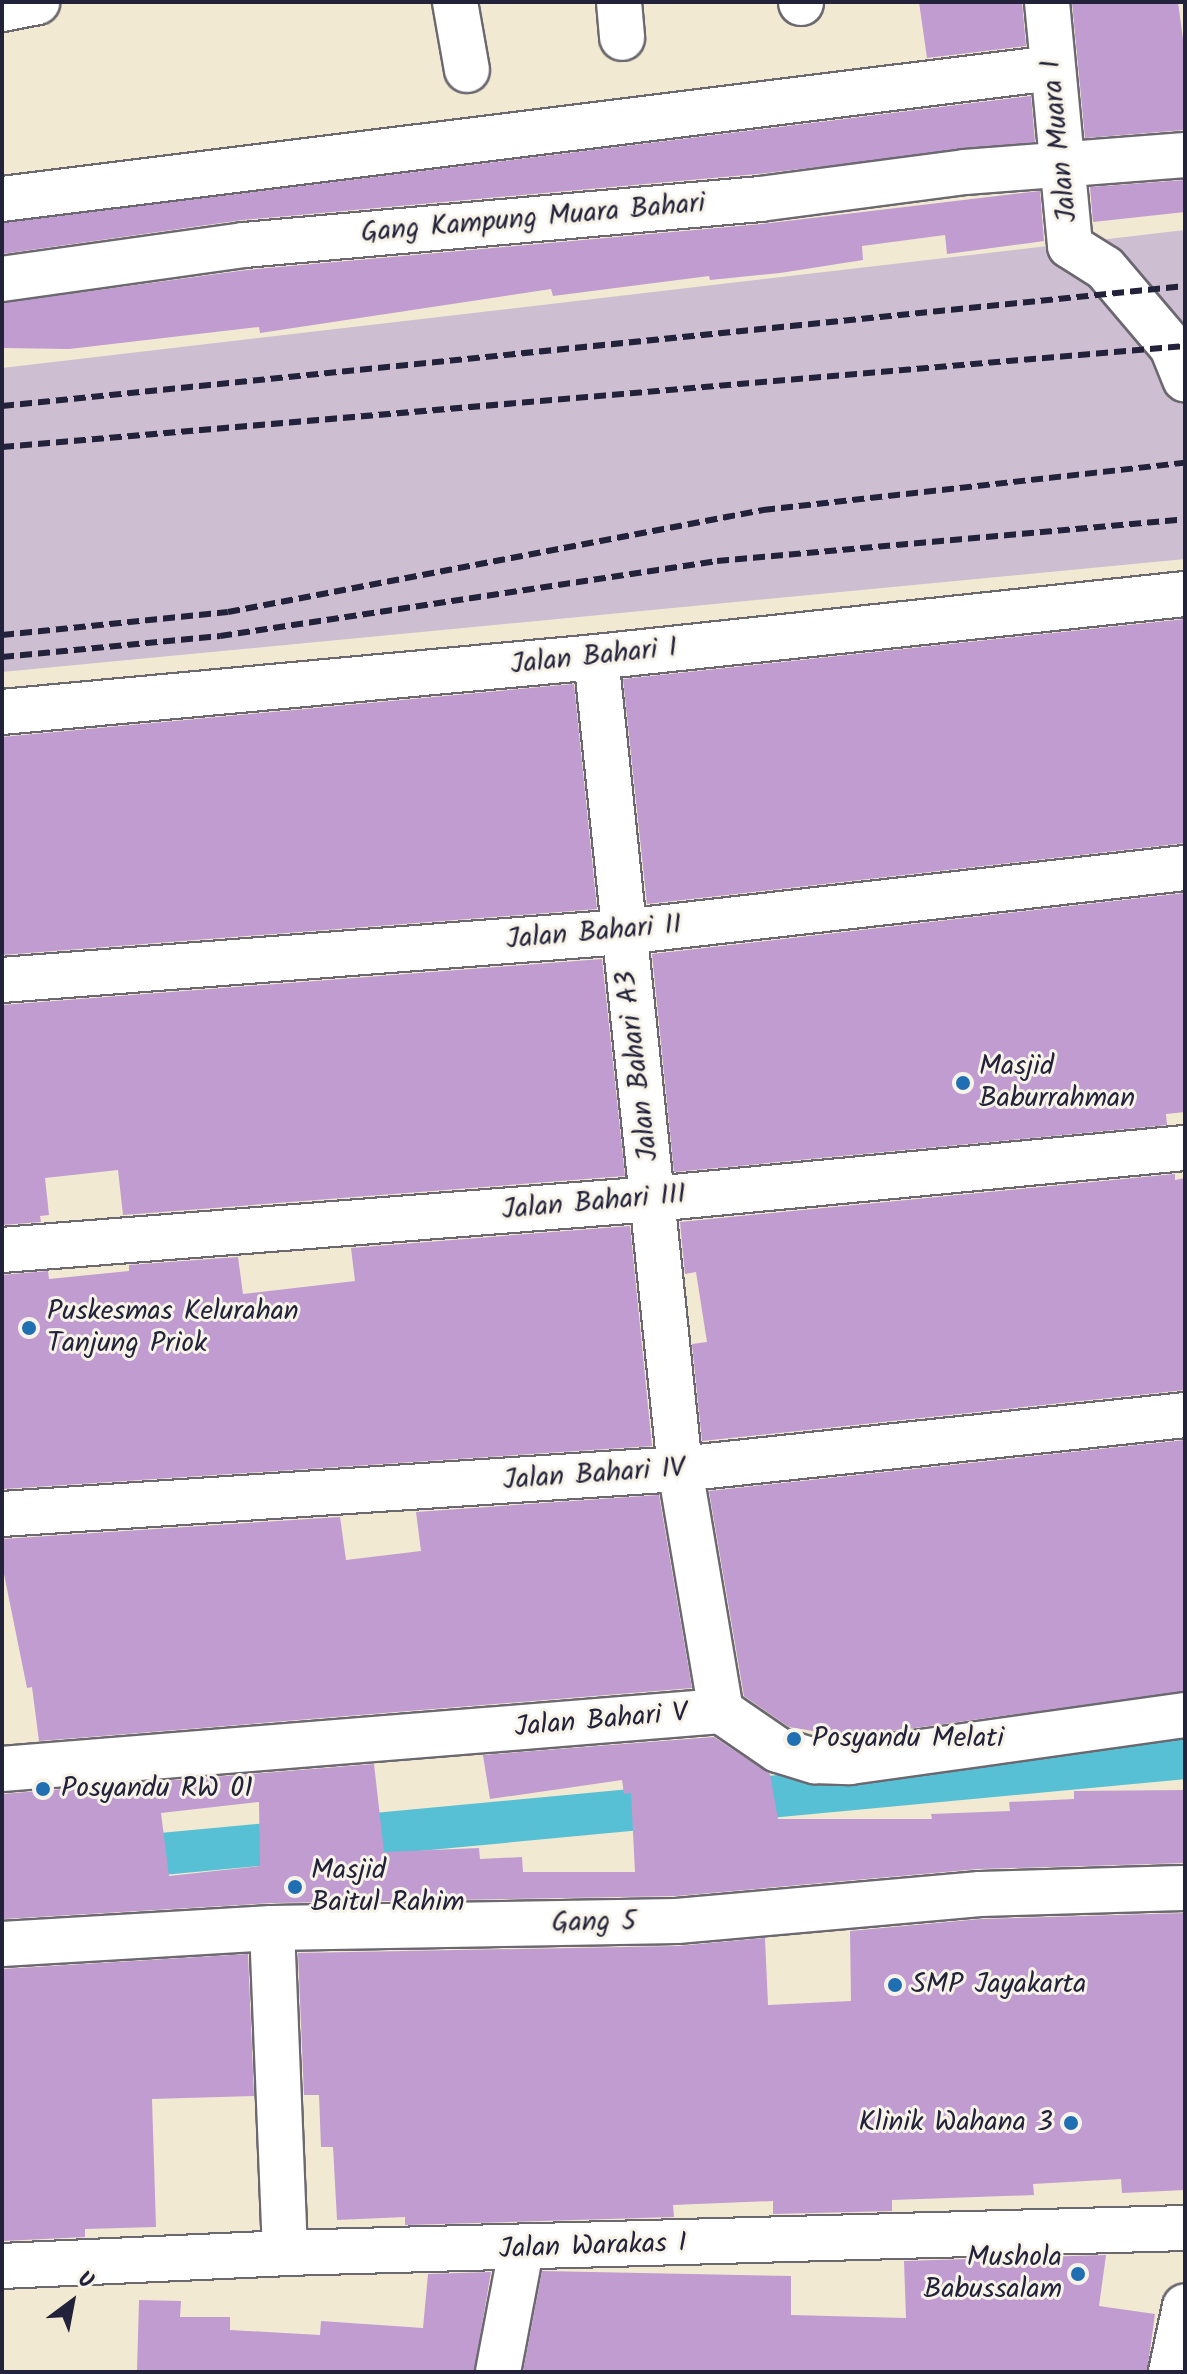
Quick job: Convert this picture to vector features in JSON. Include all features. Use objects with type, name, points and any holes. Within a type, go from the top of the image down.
[{"type":"street","points":[[2,9],[37,2]]},
{"type":"street","points":[[455,2],[467,70]]},
{"type":"street","name":"Jalan Muara I","points":[[1047,2],[1070,246],[1105,268],[1172,347],[1185,379]]},
{"type":"street","points":[[2,199],[1052,68]]},
{"type":"street","name":"Gang Kampung Muara Bahari","points":[[2,279],[244,245],[760,199],[1064,163],[1185,155]]},
{"type":"street","name":"Jalan Bahari I","points":[[2,712],[596,657],[1185,594]]},
{"type":"street","name":"Jalan Bahari A3","points":[[596,657],[680,1469],[721,1711]]},
{"type":"street","name":"Jalan Bahari II","points":[[2,980],[623,932],[1185,868]]},
{"type":"street","name":"Jalan Bahari III","points":[[2,1250],[653,1199],[1185,1148]]},
{"type":"street","name":"Jalan Bahari IV","points":[[2,1514],[680,1469],[1185,1415]]},
{"type":"street","name":"Jalan Bahari V","points":[[2,1769],[721,1711],[778,1750],[815,1761],[850,1762],[1185,1715]]},
{"type":"street","name":"Gang 5","points":[[2,1944],[272,1928],[677,1921],[980,1894],[1185,1888]]},
{"type":"street","points":[[272,1928],[285,2253]]},
{"type":"street","name":"Jalan Warakas I","points":[[2,2266],[285,2253],[521,2250],[1185,2228]]},
{"type":"street","points":[[498,2372],[521,2250]]},
{"type":"street","points":[[1171,2372],[1185,2306]]},
{"type":"shaded area","points":[[1185,230],[1185,559],[2,672],[2,368]]},
{"type":"building","points":[[919,2],[1022,2],[1026,46],[927,58]]},
{"type":"building","points":[[1072,2],[1178,2],[1185,54],[1185,130],[1085,138]]},
{"type":"building","points":[[1031,96],[1035,142],[757,174],[242,220],[2,254],[2,223]]},
{"type":"building","points":[[1185,180],[1185,212],[1093,222],[1090,187]]},
{"type":"building","points":[[1040,191],[1044,241],[947,254],[945,235],[862,246],[863,260],[780,273],[710,280],[709,276],[553,296],[551,289],[260,333],[259,327],[69,349],[2,348],[2,303],[247,270],[762,224]]},
{"type":"building","points":[[1185,619],[1185,843],[647,904],[623,679]]},
{"type":"building","points":[[574,684],[597,909],[2,955],[2,737]]},
{"type":"building","points":[[1185,893],[1185,1112],[1166,1114],[1167,1125],[674,1172],[652,954]]},
{"type":"building","points":[[602,959],[625,1176],[123,1215],[118,1170],[45,1178],[49,1215],[40,1216],[41,1222],[2,1225],[2,1005]]},
{"type":"building","points":[[1175,1174],[1175,1180],[1185,1178],[1185,1390],[702,1441],[692,1344],[707,1342],[696,1272],[685,1274],[680,1222]]},
{"type":"building","points":[[630,1226],[652,1446],[4,1489],[2,1275],[48,1271],[49,1279],[129,1271],[129,1265],[238,1257],[243,1294],[355,1281],[351,1248]]},
{"type":"building","points":[[1185,1440],[1185,1691],[849,1737],[789,1727],[744,1696],[709,1491]]},
{"type":"building","points":[[659,1495],[692,1688],[39,1741],[32,1687],[27,1688],[2,1564],[2,1539],[340,1517],[346,1560],[421,1551],[416,1512]]},
{"type":"building","points":[[714,1737],[770,1774],[778,1819],[932,1819],[931,1814],[1010,1811],[1009,1802],[1074,1799],[1074,1791],[1185,1790],[1185,1863],[978,1869],[676,1896],[272,1903],[3,1919],[2,1794],[374,1764],[384,1852],[479,1848],[480,1859],[522,1857],[523,1872],[635,1872],[631,1793],[624,1794],[622,1780],[490,1799],[483,1755]],"holes":[[[259,1802],[260,1866],[169,1876],[161,1813]]]},
{"type":"building","points":[[1185,1913],[1185,2190],[1122,2193],[1121,2179],[1033,2184],[1034,2195],[892,2200],[892,2211],[773,2214],[773,2201],[673,2205],[674,2217],[405,2225],[405,2217],[337,2220],[333,2147],[321,2147],[319,2095],[304,2095],[298,1953],[678,1946],[765,1938],[768,2005],[851,2001],[850,1931],[981,1919]]},
{"type":"building","points":[[248,1954],[254,2096],[152,2099],[156,2227],[85,2229],[85,2237],[2,2241],[2,1969]]},
{"type":"building","points":[[1106,2255],[1099,2306],[1155,2314],[1147,2372],[523,2372],[542,2271],[791,2276],[791,2315],[906,2318],[904,2261]]},
{"type":"building","points":[[491,2272],[474,2372],[137,2371],[139,2300],[181,2301],[180,2317],[230,2317],[230,2330],[320,2335],[321,2321],[423,2328],[428,2274]]},
{"type":"waterway","points":[[2,1869],[1185,1758]]},
{"type":"railway","points":[[2,406],[1185,286]]},
{"type":"railway","points":[[2,447],[1185,346]]},
{"type":"railway","points":[[2,635],[228,612],[763,510],[1185,463]]},
{"type":"railway","points":[[2,657],[220,636],[717,561],[1185,519]]},
{"type":"place","name":"Masjid Baburrahman","points":[[963,1083]]},
{"type":"place","name":"Puskesmas Kelurahan Tanjung Priok","points":[[29,1328]]},
{"type":"place","name":"Posyandu Melati","points":[[794,1739]]},
{"type":"place","name":"Posyandu RW 01","points":[[43,1789]]},
{"type":"place","name":"Masjid Baitul Rahim","points":[[295,1887]]},
{"type":"place","name":"SMP Jayakarta","points":[[895,1985]]},
{"type":"place","name":"Klinik Wahana 3","points":[[1071,2123]]},
{"type":"place","name":"Mushola Babussalam","points":[[1078,2274]]}]
